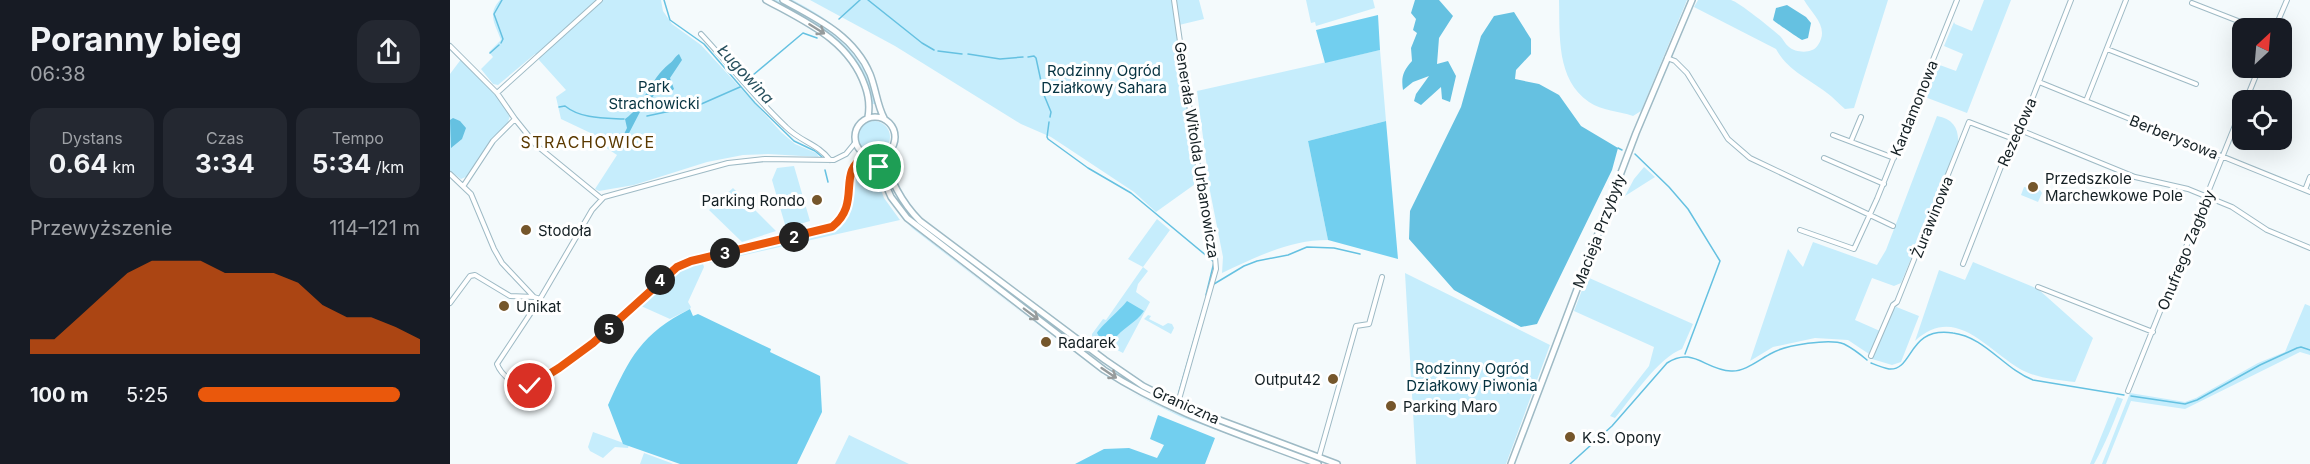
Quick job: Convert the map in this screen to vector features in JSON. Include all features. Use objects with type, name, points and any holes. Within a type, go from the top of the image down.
[{"type":"main road","points":[[766,0],[826,34],[846,53],[859,72],[868,94],[870,108],[868,117],[856,127],[855,144],[866,156],[874,158],[888,153],[895,138],[894,130],[884,118],[869,73],[854,49],[825,23],[783,0]]},
{"type":"main road","name":"Macieja Przybyły","points":[[1511,464],[1635,133],[1692,0]]},
{"type":"main road","points":[[868,117],[884,118]]},
{"type":"main road","name":"Graniczna","points":[[888,153],[887,163],[897,190],[915,216],[1123,374],[1178,404],[1318,461]]},
{"type":"main road","name":"Graniczna","points":[[874,158],[891,197],[907,218],[1104,370],[1153,400],[1318,461],[1337,464]]},
{"type":"main road","points":[[1046,325],[1051,319]]},
{"type":"street","points":[[497,93],[600,0]]},
{"type":"street","name":"Generała Witolda Urbanowicza","points":[[1174,0],[1207,229],[1216,263],[1208,300],[1178,404]]},
{"type":"street","name":"Kardamonowa","points":[[1800,230],[1854,249],[1884,184],[1958,0]]},
{"type":"street","name":"Rezedowa","points":[[1963,264],[2004,159],[2016,140],[2071,0]]},
{"type":"street","points":[[2086,101],[2126,0]]},
{"type":"street","points":[[2279,18],[2286,0]]},
{"type":"street","points":[[2192,3],[2232,19]]},
{"type":"street","points":[[701,34],[780,122],[799,139],[823,151],[831,160]]},
{"type":"street","points":[[450,46],[497,93],[536,145],[602,199]]},
{"type":"street","points":[[2107,49],[2196,84]]},
{"type":"street","points":[[1667,58],[1675,61],[1688,73],[1734,145],[1750,158],[1893,226]]},
{"type":"street","name":"Berberysowa","points":[[2039,82],[2307,191]]},
{"type":"street","points":[[1851,141],[1860,117]]},
{"type":"street","points":[[464,185],[493,141],[515,119]]},
{"type":"street","name":"Żurawinowa","points":[[1871,356],[1893,305],[1897,302],[1969,122],[2016,140]]},
{"type":"street","points":[[2020,130],[2135,177],[2182,187],[2232,207],[2267,231],[2310,248]]},
{"type":"street","name":"Onufrego Zagłoby","points":[[2128,391],[2232,134]]},
{"type":"street","points":[[1833,135],[1894,158]]},
{"type":"street","points":[[855,144],[846,154],[831,160],[765,159],[728,163],[623,190],[602,199],[592,210],[540,299],[497,364],[501,372],[517,384],[527,387],[559,368],[593,343],[677,267],[691,261],[832,227],[842,218],[847,209],[852,169],[866,156]]},
{"type":"street","points":[[1824,158],[1884,184]]},
{"type":"street","points":[[450,174],[471,194],[502,263],[534,297]]},
{"type":"street","points":[[2307,191],[2310,177]]},
{"type":"street","points":[[450,303],[470,276],[475,275],[510,296],[540,299]]},
{"type":"street","points":[[1318,461],[1356,326],[1369,324],[1382,277]]},
{"type":"street","points":[[2038,287],[2153,332]]},
{"type":"green space","name":"Park Strachowicki","points":[[500,0],[661,0],[663,11],[672,24],[701,45],[781,132],[795,144],[816,153],[819,157],[743,155],[707,162],[634,185],[599,191],[595,189],[617,155],[605,147],[599,137],[561,119],[556,97],[566,90],[539,60],[539,55],[535,54],[498,85],[493,84],[481,69],[493,57],[489,52],[501,40],[493,15]]},
{"type":"green space","points":[[772,0],[777,0],[811,19],[840,40],[852,52],[870,84],[875,104],[872,104],[867,84],[849,53],[821,29]]},
{"type":"green space","points":[[790,0],[826,19],[845,34],[869,63],[837,28]]},
{"type":"green space","name":"Rodzinny Ogród Działkowy Sahara","points":[[810,0],[1172,0],[1198,182],[1156,212],[1134,192],[1051,137],[1021,124],[895,46]]},
{"type":"green space","points":[[1175,0],[1199,0],[1204,19],[1179,25]]},
{"type":"green space","points":[[1306,0],[1373,0],[1375,8],[1316,26],[1315,22],[1311,23]]},
{"type":"green space","points":[[1559,0],[1687,0],[1641,111],[1633,116],[1605,109],[1589,102],[1578,92],[1565,69],[1562,56]]},
{"type":"green space","points":[[1698,0],[1731,0],[1756,16],[1780,36],[1789,47],[1804,52],[1816,48],[1822,32],[1818,21],[1804,0],[1888,0],[1854,108],[1845,109],[1786,63],[1776,49],[1694,7]]},
{"type":"green space","points":[[1984,0],[2011,0],[1967,113],[1925,97],[1925,92],[1937,64],[1956,71],[1963,54],[1944,46],[1954,22],[1972,31]]},
{"type":"green space","points":[[1380,50],[1386,121],[1308,141],[1328,240],[1286,246],[1222,273],[1223,257],[1210,191],[1197,91]]},
{"type":"green space","points":[[462,58],[498,98],[510,116],[508,122],[468,176],[461,179],[450,171],[450,74]]},
{"type":"green space","points":[[1937,116],[1947,119],[1954,125],[1958,144],[1901,283],[1894,286],[1872,278],[1855,320],[1880,331],[1869,354],[1848,340],[1815,338],[1773,347],[1750,361],[1788,249],[1803,267],[1813,242],[1877,265],[1886,250]]},
{"type":"green space","points":[[874,121],[885,126],[890,137],[885,148],[874,153],[863,148],[858,137],[863,126]]},
{"type":"green space","points":[[794,166],[810,221],[786,228],[772,180],[777,168]]},
{"type":"green space","points":[[1644,167],[1655,177],[1625,196],[1634,179]]},
{"type":"green space","points":[[860,169],[874,170],[884,198],[900,220],[709,263],[710,259],[822,234],[836,227],[846,216],[851,203],[853,183]]},
{"type":"green space","points":[[2024,187],[2040,190],[2042,193],[2038,202],[2021,195]]},
{"type":"green space","points":[[733,188],[776,231],[742,242],[709,210]]},
{"type":"green space","points":[[891,205],[911,226],[1039,326],[912,228]]},
{"type":"green space","points":[[1157,219],[1170,230],[1143,267],[1128,259]]},
{"type":"green space","points":[[702,261],[704,267],[688,302],[690,309],[670,319],[641,306],[680,269]]},
{"type":"green space","points":[[1973,262],[2038,289],[2093,338],[2075,382],[2026,372],[1970,334],[1957,328],[1944,327],[1930,331],[1915,341],[1939,270],[1965,280]]},
{"type":"green space","points":[[1143,267],[1148,271],[1138,284],[1136,292],[1150,302],[1123,353],[1092,337],[1092,334],[1103,319],[1106,320]]},
{"type":"green space","name":"Rodzinny Ogród Działkowy Piwonia","points":[[1405,273],[1550,345],[1506,464],[1416,464]]},
{"type":"green space","points":[[1587,277],[1693,324],[1682,349],[1673,353],[1655,369],[1615,418],[1610,416],[1649,366],[1654,347],[1574,311]]},
{"type":"green space","points":[[2305,304],[2310,306],[2310,355],[2300,352],[2185,409],[2131,401],[2106,464],[2102,464],[2130,393],[2185,402],[2196,398],[2258,363],[2285,352]]},
{"type":"green space","points":[[1894,306],[1919,316],[1901,362],[1892,365],[1872,359]]},
{"type":"green space","points":[[1148,315],[1151,316],[1149,319],[1163,326],[1168,323],[1172,324],[1174,328],[1171,334],[1144,319]]},
{"type":"green space","points":[[1126,390],[1173,412],[1310,464],[1181,417]]},
{"type":"green space","points":[[2117,397],[2123,399],[2110,432],[2094,464],[2090,464]]},
{"type":"green space","points":[[593,432],[629,445],[628,448],[615,447],[603,458],[590,451],[588,447]]},
{"type":"green space","points":[[849,435],[909,464],[835,464]]},
{"type":"green space","points":[[644,453],[671,463],[673,464],[640,464]]},
{"type":"shaded area","points":[[1415,0],[1439,0],[1453,16],[1439,38],[1437,64],[1448,61],[1456,76],[1450,102],[1442,99],[1441,87],[1421,105],[1414,101],[1416,94],[1429,76],[1413,82],[1403,90],[1403,74],[1412,61],[1411,48],[1417,33],[1413,30],[1416,19],[1411,13]]},
{"type":"shaded area","points":[[1787,5],[1811,23],[1808,38],[1802,40],[1773,20],[1776,8]]},
{"type":"shaded area","points":[[1514,12],[1531,39],[1531,54],[1516,70],[1515,79],[1539,84],[1559,95],[1581,126],[1618,148],[1612,170],[1537,324],[1521,327],[1454,290],[1409,239],[1410,211],[1461,107],[1481,36],[1494,16]]},
{"type":"shaded area","points":[[1378,15],[1380,50],[1325,63],[1316,30]]},
{"type":"shaded area","points":[[679,54],[682,60],[670,78],[674,89],[665,94],[656,93],[653,96],[655,106],[648,111],[641,110],[628,135],[621,140],[627,128],[625,119],[632,114],[662,70]]},
{"type":"shaded area","points":[[453,118],[460,121],[466,128],[462,139],[451,148],[450,120]]},
{"type":"shaded area","points":[[1386,121],[1398,259],[1328,240],[1308,141]]},
{"type":"shaded area","points":[[1127,301],[1144,311],[1114,340],[1100,338],[1097,333],[1099,330]]},
{"type":"shaded area","points":[[690,309],[693,316],[698,314],[771,349],[770,352],[820,376],[822,412],[797,464],[680,464],[623,444],[608,405],[623,373],[648,338],[673,318]]},
{"type":"shaded area","points":[[1158,415],[1215,438],[1205,464],[1075,464],[1104,449],[1129,448],[1157,458],[1164,445],[1150,439]]},
{"type":"waterway","points":[[501,43],[503,39],[494,14],[502,0]]},
{"type":"waterway","name":"Ługowina","points":[[664,0],[670,20],[704,44],[755,103],[794,141],[822,157]]},
{"type":"waterway","points":[[839,19],[860,0]]},
{"type":"waterway","points":[[868,0],[934,50]]},
{"type":"waterway","points":[[746,81],[803,33],[817,38]]},
{"type":"waterway","points":[[490,53],[499,45]]},
{"type":"waterway","points":[[938,51],[962,54]]},
{"type":"waterway","points":[[968,54],[1000,59],[1023,57]]},
{"type":"waterway","points":[[1028,57],[1036,58],[1044,95],[1051,112],[1050,117]]},
{"type":"waterway","points":[[647,116],[699,105],[740,87]]},
{"type":"waterway","points":[[559,107],[565,106],[593,117],[624,119]]},
{"type":"waterway","points":[[1049,122],[1048,139],[1088,168],[1131,193],[1214,262],[1206,295]]},
{"type":"waterway","points":[[1618,148],[1622,150]]},
{"type":"waterway","points":[[1635,154],[1688,209],[1720,261],[1685,354]]},
{"type":"waterway","points":[[825,170],[828,182]]},
{"type":"waterway","points":[[1214,284],[1244,266],[1288,255],[1307,247],[1334,248],[1360,254]]},
{"type":"waterway","points":[[1179,392],[1205,302]]},
{"type":"waterway","points":[[1871,363],[1889,369],[1897,368],[1927,336],[1953,333],[1975,340],[2013,369],[2033,380],[2124,395]]},
{"type":"waterway","points":[[1570,464],[1612,426],[1667,363],[1676,358],[1692,358],[1722,370],[1736,371],[1787,347],[1808,343],[1837,342],[1856,351],[1867,360]]},
{"type":"waterway","points":[[2131,396],[2185,404],[2297,348],[2310,350]]},
{"type":"place","name":"Przedszkole Marchewkowe Pole","points":[[2033,187]]},
{"type":"place","name":"Parking Rondo","points":[[817,200]]},
{"type":"place","name":"Stodoła","points":[[526,230]]},
{"type":"place","name":"Unikat","points":[[504,306]]},
{"type":"place","name":"Radarek","points":[[1046,342]]},
{"type":"place","name":"Output42","points":[[1333,379]]},
{"type":"place","name":"Parking Maro","points":[[1391,406]]},
{"type":"place","name":"K.S. Opony","points":[[1570,437]]},
{"type":"district","name":"STRACHOWICE","points":[[588,142]]},
{"type":"route","points":[[530,386],[593,343],[677,267],[691,261],[832,227],[842,218],[847,209],[850,176],[855,163],[866,156],[874,158],[879,167]]}]
